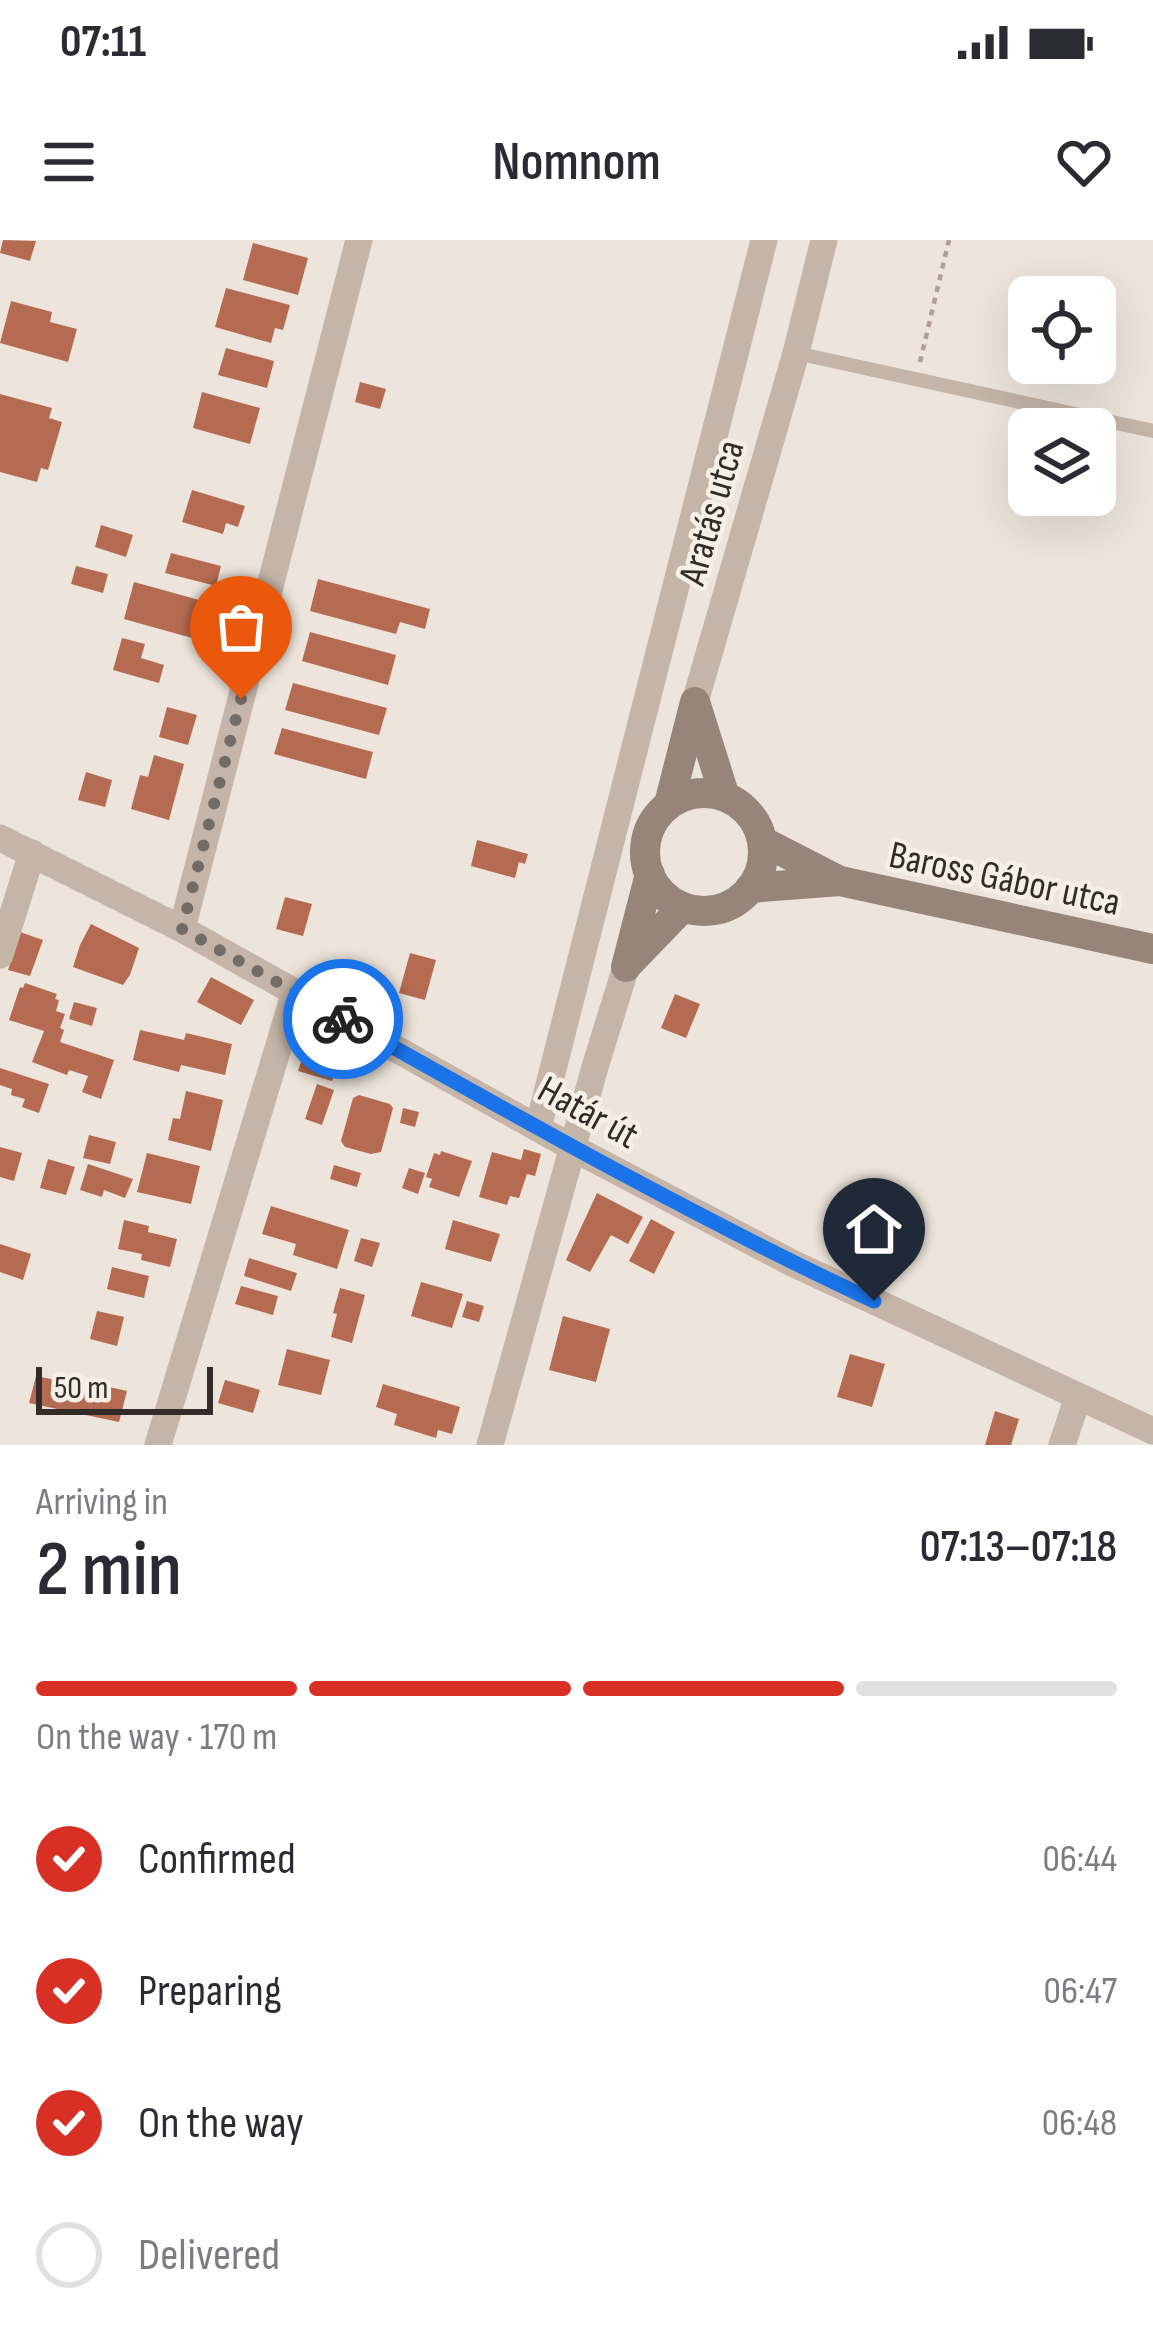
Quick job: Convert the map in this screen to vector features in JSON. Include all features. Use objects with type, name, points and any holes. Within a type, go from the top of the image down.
[{"type":"street","points":[[182,929],[359,240]]},
{"type":"street","points":[[538,1128],[764,240]]},
{"type":"street","name":"Aratás utca","points":[[669,804],[824,240]]},
{"type":"street","points":[[695,702],[724,797]]},
{"type":"street","points":[[696,793],[724,797],[748,812],[759,827],[762,865],[742,898],[724,908],[683,907],[666,897],[650,874],[646,843],[651,824],[669,804],[696,793]]},
{"type":"street","name":"Határ út","points":[[0,838],[182,929],[573,1148],[792,1263],[1153,1431]]},
{"type":"street","points":[[762,841],[840,881]]},
{"type":"street","points":[[0,955],[32,853]]},
{"type":"street","points":[[490,1445],[650,874]]},
{"type":"street","points":[[750,888],[840,881]]},
{"type":"street","name":"Baross Gábor utca","points":[[840,881],[1153,949]]},
{"type":"street","points":[[626,967],[683,907]]},
{"type":"street","points":[[158,1445],[295,992]]},
{"type":"street","points":[[1062,1445],[1078,1397]]},
{"type":"lane","points":[[796,353],[1153,431]]},
{"type":"path","points":[[916,379],[949,240]]},
{"type":"building","points":[[3,240],[36,241],[30,261],[0,253]]},
{"type":"building","points":[[253,243],[308,258],[298,295],[243,280]]},
{"type":"building","points":[[226,288],[290,305],[283,330],[275,328],[271,343],[215,327]]},
{"type":"building","points":[[11,301],[52,312],[50,322],[77,329],[68,362],[0,343]]},
{"type":"building","points":[[226,348],[274,361],[267,388],[218,375]]},
{"type":"building","points":[[360,382],[386,389],[380,409],[355,402]]},
{"type":"building","points":[[202,392],[260,408],[250,444],[193,428]]},
{"type":"building","points":[[0,394],[52,408],[49,418],[62,422],[48,470],[41,468],[37,482],[0,472]]},
{"type":"building","points":[[192,490],[245,506],[238,527],[226,523],[223,534],[182,522]]},
{"type":"building","points":[[101,525],[133,535],[126,557],[95,547]]},
{"type":"building","points":[[171,553],[221,566],[216,586],[165,573]]},
{"type":"building","points":[[76,566],[108,574],[103,593],[71,584]]},
{"type":"building","points":[[318,579],[430,609],[425,629],[400,622],[396,634],[310,611]]},
{"type":"building","points":[[134,582],[210,603],[199,640],[124,619]]},
{"type":"building","points":[[310,632],[396,655],[388,685],[302,661]]},
{"type":"building","points":[[122,638],[145,644],[141,658],[164,665],[159,683],[113,670]]},
{"type":"building","points":[[293,683],[387,708],[379,735],[285,710]]},
{"type":"building","points":[[167,707],[197,715],[188,745],[159,737]]},
{"type":"building","points":[[282,728],[373,752],[366,779],[274,754]]},
{"type":"building","points":[[154,755],[184,764],[169,820],[131,809],[140,775],[148,777]]},
{"type":"building","points":[[86,772],[112,780],[105,807],[78,800]]},
{"type":"building","points":[[477,840],[528,854],[525,864],[519,862],[515,878],[471,866]]},
{"type":"building","points":[[285,897],[312,904],[303,936],[276,929]]},
{"type":"building","points":[[91,924],[139,948],[123,985],[73,967]]},
{"type":"building","points":[[20,932],[43,940],[30,976],[8,970]]},
{"type":"building","points":[[410,953],[436,960],[425,1000],[399,993]]},
{"type":"building","points":[[211,977],[254,1000],[241,1025],[197,1002]]},
{"type":"building","points":[[25,983],[57,994],[56,1011],[65,1014],[60,1042],[114,1060],[101,1099],[82,1092],[88,1076],[69,1070],[67,1075],[32,1062],[44,1031],[9,1020]]},
{"type":"building","points":[[675,994],[700,1004],[686,1038],[661,1028]]},
{"type":"building","points":[[74,1002],[97,1008],[92,1026],[69,1019]]},
{"type":"building","points":[[140,1030],[184,1040],[186,1033],[232,1044],[225,1075],[181,1065],[179,1072],[133,1060]]},
{"type":"building","points":[[309,1037],[343,1047],[332,1081],[298,1071]]},
{"type":"building","points":[[0,1068],[49,1084],[39,1113],[22,1107],[25,1099],[0,1085]]},
{"type":"building","points":[[317,1084],[334,1090],[322,1125],[305,1119]]},
{"type":"building","points":[[186,1091],[223,1100],[211,1151],[168,1140],[173,1118],[180,1119]]},
{"type":"building","points":[[359,1095],[393,1108],[381,1152],[345,1147],[341,1141],[353,1098]]},
{"type":"building","points":[[403,1108],[419,1112],[415,1127],[400,1123]]},
{"type":"building","points":[[89,1135],[116,1142],[110,1164],[83,1158]]},
{"type":"building","points":[[0,1147],[22,1153],[14,1181],[0,1177]]},
{"type":"building","points":[[524,1149],[541,1154],[535,1176],[527,1174],[519,1198],[510,1196],[507,1205],[479,1197],[492,1152],[521,1160]]},
{"type":"building","points":[[147,1153],[200,1166],[191,1204],[137,1192]]},
{"type":"building","points":[[434,1153],[472,1161],[459,1197],[429,1187],[432,1179],[426,1177]]},
{"type":"building","points":[[48,1159],[75,1167],[66,1195],[40,1188]]},
{"type":"building","points":[[88,1164],[133,1179],[125,1198],[104,1190],[102,1197],[80,1190]]},
{"type":"building","points":[[334,1165],[361,1173],[357,1187],[330,1179]]},
{"type":"building","points":[[409,1168],[425,1173],[418,1194],[402,1188]]},
{"type":"building","points":[[597,1193],[643,1217],[628,1244],[611,1235],[590,1272],[566,1260]]},
{"type":"building","points":[[271,1206],[349,1230],[337,1269],[293,1255],[296,1244],[262,1234]]},
{"type":"building","points":[[651,1219],[675,1232],[654,1274],[629,1261]]},
{"type":"building","points":[[124,1220],[177,1239],[170,1267],[118,1249]]},
{"type":"building","points":[[453,1220],[500,1234],[491,1262],[445,1249]]},
{"type":"building","points":[[361,1238],[380,1243],[372,1267],[354,1261]]},
{"type":"building","points":[[0,1244],[31,1254],[23,1280],[0,1272]]},
{"type":"building","points":[[249,1258],[297,1273],[291,1291],[244,1276]]},
{"type":"building","points":[[112,1267],[149,1276],[144,1298],[107,1289]]},
{"type":"building","points":[[421,1282],[463,1294],[452,1328],[411,1316]]},
{"type":"building","points":[[241,1286],[278,1296],[273,1315],[235,1304]]},
{"type":"building","points":[[340,1288],[365,1295],[352,1343],[331,1337]]},
{"type":"building","points":[[467,1301],[484,1306],[479,1322],[462,1317]]},
{"type":"building","points":[[97,1311],[124,1317],[117,1346],[90,1339]]},
{"type":"building","points":[[563,1316],[610,1329],[596,1382],[549,1370]]},
{"type":"building","points":[[287,1349],[330,1360],[321,1395],[278,1385]]},
{"type":"building","points":[[850,1354],[885,1364],[872,1407],[837,1397]]},
{"type":"building","points":[[57,1375],[127,1391],[119,1422],[29,1403],[36,1376],[56,1380]]},
{"type":"building","points":[[225,1380],[260,1390],[253,1413],[218,1403]]},
{"type":"building","points":[[383,1384],[460,1407],[452,1434],[438,1430],[436,1438],[394,1425],[397,1414],[376,1407]]},
{"type":"building","points":[[995,1411],[1019,1419],[1011,1445],[985,1445]]},
{"type":"way so far","points":[[241,699],[182,929],[343,1019]]},
{"type":"route","points":[[343,1019],[573,1148],[874,1301]]}]
